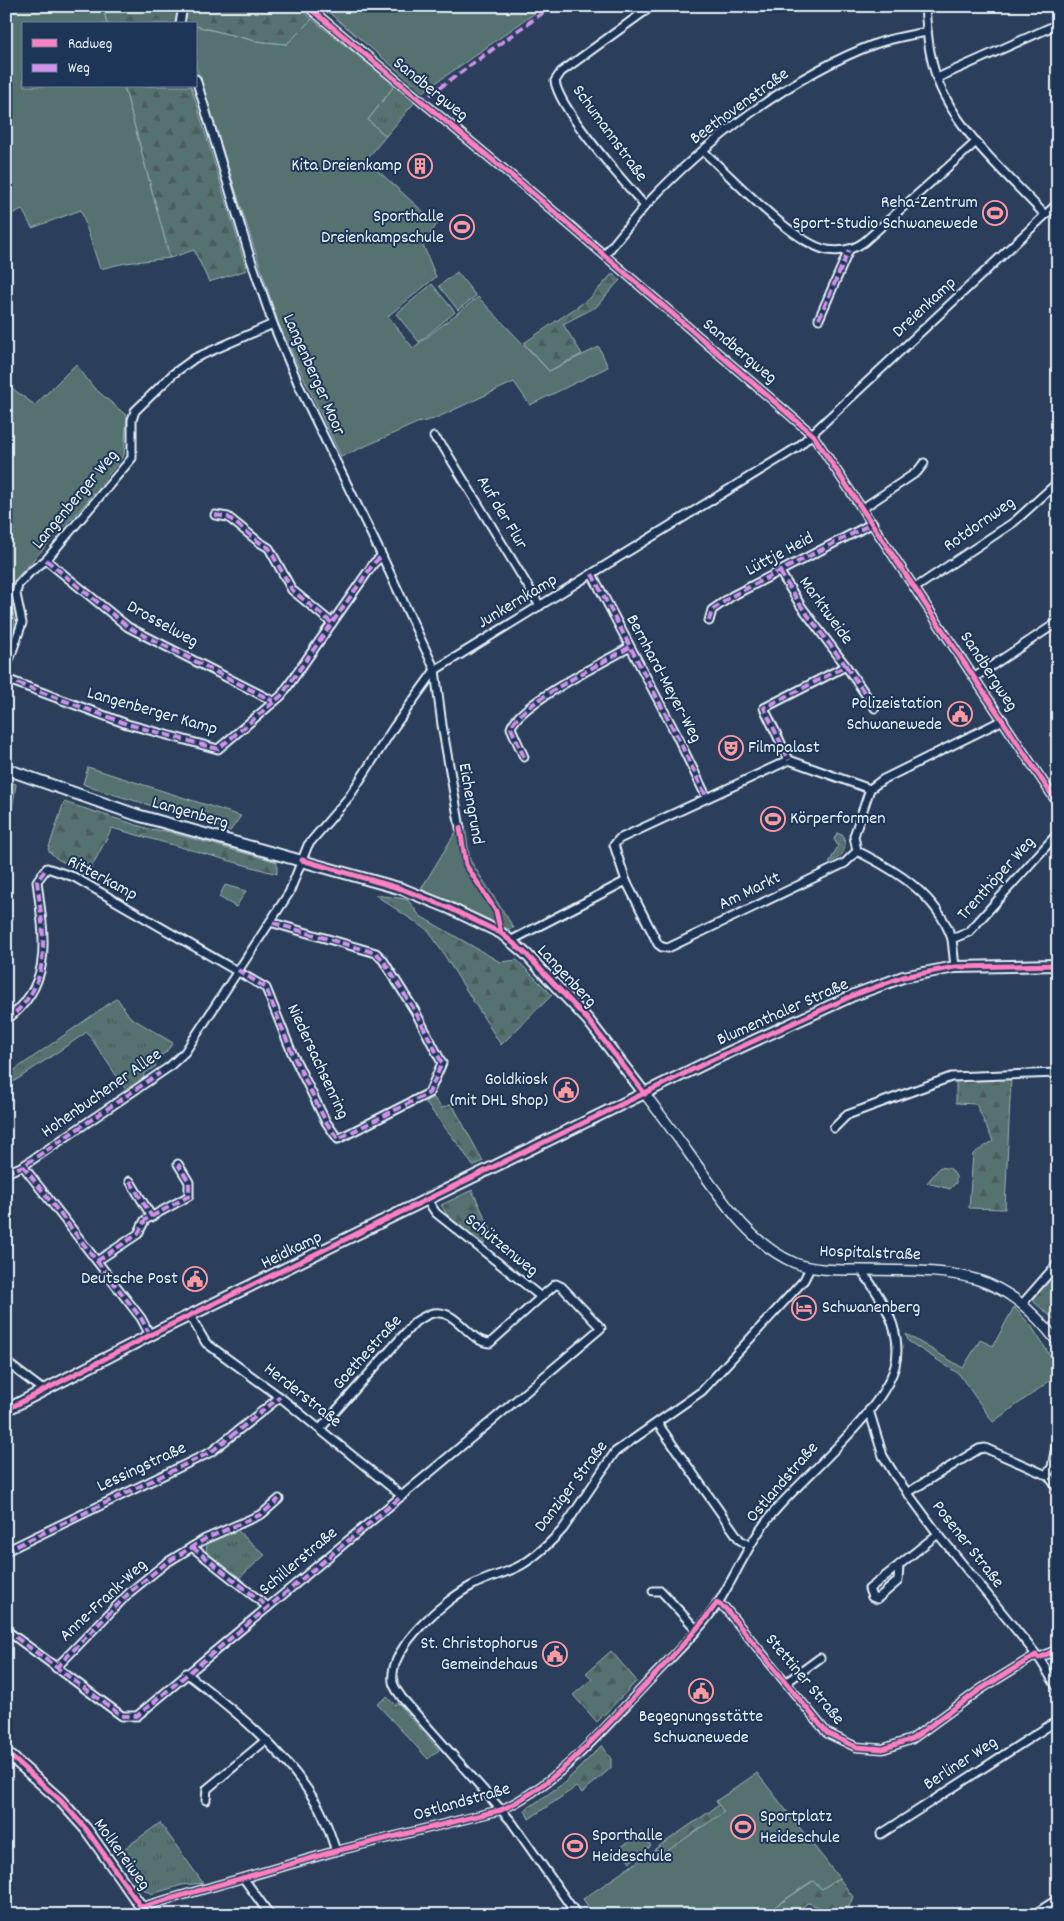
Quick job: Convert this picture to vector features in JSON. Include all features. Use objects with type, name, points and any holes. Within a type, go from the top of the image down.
[{"type":"main road","name":"Langenberg","points":[[6,769],[137,815],[402,889],[447,907],[501,933],[526,954],[588,1020],[645,1094]]},
{"type":"main road","name":"Blumenthaler Straße","points":[[645,1094],[710,1061],[854,995],[903,977],[955,967],[1058,966]]},
{"type":"main road","name":"Heidkamp","points":[[6,1410],[190,1316],[645,1094]]},
{"type":"main road","name":"Molkereiweg","points":[[6,1752],[60,1800],[86,1829],[144,1911]]},
{"type":"street","points":[[180,22],[183,6]]},
{"type":"street","name":"Sandbergweg","points":[[307,6],[605,255],[813,435],[873,522],[1058,804]]},
{"type":"street","name":"Schumannstraße","points":[[646,206],[616,174],[585,132],[562,98],[555,81],[561,72],[652,6]]},
{"type":"street","points":[[925,6],[927,32],[937,78],[944,96],[976,142],[1045,214]]},
{"type":"street","points":[[937,78],[1058,24]]},
{"type":"street","name":"Beethovenstraße","points":[[605,255],[646,206],[703,151],[768,101],[840,60],[875,44],[927,32]]},
{"type":"street","name":"Langenberger Moor","points":[[198,86],[249,254],[273,324],[304,399],[382,556],[435,670]]},
{"type":"street","points":[[703,151],[800,236],[826,249],[849,250],[864,242],[976,142]]},
{"type":"street","name":"Dreienkamp","points":[[813,435],[1058,203]]},
{"type":"street","points":[[819,319],[849,250]]},
{"type":"street","name":"Langenberger Weg","points":[[6,669],[22,623],[16,594],[18,585],[30,572],[46,560],[132,458],[132,420],[135,411],[173,374],[195,358],[273,324]]},
{"type":"street","name":"Junkernkamp","points":[[302,860],[314,836],[349,797],[394,727],[435,670],[798,447],[813,435]]},
{"type":"street","name":"Auf der Flur","points":[[434,437],[444,448],[540,606]]},
{"type":"street","points":[[863,508],[917,472],[924,463]]},
{"type":"street","name":"Rotdornweg","points":[[915,588],[1014,522],[1058,482]]},
{"type":"street","points":[[215,515],[228,517],[258,542],[269,548],[292,590],[332,623]]},
{"type":"street","name":"Lüttje Heid","points":[[709,621],[712,610],[732,596],[873,522]]},
{"type":"street","name":"Langenberger Kamp","points":[[6,679],[127,724],[212,748],[223,746],[273,701],[282,696],[374,563],[382,556]]},
{"type":"street","name":"Drosselweg","points":[[46,560],[128,627],[273,701]]},
{"type":"street","name":"Marktweide","points":[[780,572],[801,606],[876,708]]},
{"type":"street","name":"Bernhard-Meyer-Weg","points":[[592,574],[675,732],[707,798]]},
{"type":"street","points":[[975,677],[1058,622]]},
{"type":"street","points":[[524,757],[511,728],[519,715],[536,702],[630,647]]},
{"type":"street","name":"Marktweide","points":[[789,760],[764,708],[846,666]]},
{"type":"street","name":"Eichengrund","points":[[435,670],[442,725],[460,828]]},
{"type":"street","points":[[952,940],[942,917],[929,900],[907,880],[884,864],[857,851],[854,836],[870,789],[882,780],[1003,720]]},
{"type":"street","points":[[789,760],[870,789]]},
{"type":"street","name":"Am Markt","points":[[789,760],[619,839],[614,845],[614,852],[626,881],[658,944],[668,948],[845,862],[857,851]]},
{"type":"street","name":"Trenthöper Weg","points":[[955,967],[952,940],[969,932],[1058,833]]},
{"type":"street","name":"Hohenbuchener Allee","points":[[23,1166],[169,1067],[185,1052],[289,893],[302,860]]},
{"type":"street","name":"Ritterkamp","points":[[6,1020],[27,999],[38,981],[44,939],[37,881],[47,868],[74,877],[158,927],[238,970]]},
{"type":"street","points":[[510,941],[626,881]]},
{"type":"street","name":"Niedersachsenring","points":[[238,970],[266,988],[292,1053],[326,1122],[338,1139],[429,1094],[442,1063],[415,1011],[376,953],[270,922]]},
{"type":"street","points":[[834,1128],[847,1115],[951,1077],[1058,1073]]},
{"type":"street","name":"Hospitalstraße","points":[[645,1094],[715,1192],[760,1241],[779,1254],[810,1268],[912,1271],[968,1276],[1003,1290],[1023,1303],[1042,1321],[1058,1343]]},
{"type":"street","points":[[97,1261],[138,1234],[145,1220],[152,1218],[189,1196],[189,1182],[178,1164]]},
{"type":"street","points":[[6,1173],[23,1166],[141,1318],[150,1336]]},
{"type":"street","points":[[130,1181],[152,1218]]},
{"type":"street","name":"Schützenweg","points":[[427,1200],[436,1212],[541,1297],[556,1284],[562,1287],[601,1328]]},
{"type":"street","points":[[1023,1303],[1058,1263]]},
{"type":"street","name":"Danziger Straße","points":[[575,1912],[501,1810],[402,1698],[393,1683],[396,1662],[406,1644],[423,1623],[456,1594],[475,1584],[522,1565],[543,1549],[563,1529],[615,1452],[658,1424],[702,1391],[804,1280],[810,1268]]},
{"type":"street","name":"Ostlandstraße","points":[[144,1911],[336,1851],[501,1810],[525,1798],[564,1769],[697,1630],[717,1603],[750,1546],[774,1513],[880,1396],[893,1373],[897,1358],[897,1341],[888,1315],[861,1270]]},
{"type":"street","name":"Goethestraße","points":[[320,1429],[416,1322],[433,1313],[452,1316],[482,1342],[490,1343],[541,1297]]},
{"type":"street","name":"Herderstraße","points":[[190,1316],[206,1343],[280,1397],[402,1496]]},
{"type":"street","name":"Schillerstraße","points":[[6,1630],[122,1716],[137,1716],[186,1673],[402,1496],[601,1328]]},
{"type":"street","points":[[6,1362],[43,1390]]},
{"type":"street","name":"Lessingstraße","points":[[6,1551],[211,1452],[280,1397]]},
{"type":"street","name":"Posener Straße","points":[[869,1410],[887,1464],[938,1534],[1037,1657],[1058,1689]]},
{"type":"street","points":[[658,1424],[740,1540],[750,1546]]},
{"type":"street","points":[[1047,1474],[1052,1467],[1058,1436]]},
{"type":"street","points":[[908,1493],[979,1449],[985,1448],[1047,1474],[1058,1489]]},
{"type":"street","name":"Anne-Frank-Weg","points":[[56,1668],[130,1592],[166,1563],[192,1547],[262,1514],[278,1499]]},
{"type":"street","points":[[898,1565],[900,1578],[898,1581],[877,1599],[872,1597],[869,1589],[898,1565],[938,1534]]},
{"type":"street","points":[[192,1547],[268,1607]]},
{"type":"street","points":[[653,1591],[661,1592],[697,1630]]},
{"type":"street","name":"Stettiner Straße","points":[[717,1603],[726,1608],[827,1733],[856,1747],[883,1749],[912,1738],[981,1689],[1037,1657],[1058,1649]]},
{"type":"street","points":[[787,1682],[820,1658]]},
{"type":"street","points":[[186,1673],[234,1709],[266,1740],[316,1802],[336,1851]]},
{"type":"street","name":"Berliner Weg","points":[[881,1834],[1058,1720]]},
{"type":"street","points":[[206,1800],[207,1789],[266,1740]]},
{"type":"street","points":[[244,1879],[270,1915]]},
{"type":"street","points":[[1033,1915],[1058,1899]]},
{"type":"street","points":[[566,1915],[575,1912]]},
{"type":"street","points":[[815,1915],[820,1915]]},
{"type":"green space","points":[[6,6],[103,6],[107,22],[22,22],[22,88],[125,88],[170,258],[125,263],[100,269],[81,210],[32,228],[22,209],[6,217]]},
{"type":"green space","points":[[103,6],[297,6],[312,19],[287,44],[256,41],[198,26],[198,22],[107,22]]},
{"type":"green space","points":[[321,6],[545,6],[423,92]]},
{"type":"green space","points":[[312,19],[395,85],[368,120],[386,136],[366,160],[437,224],[423,245],[436,277],[388,316],[413,348],[478,297],[549,371],[599,347],[608,367],[530,405],[514,382],[434,419],[417,423],[341,457],[279,325],[198,73],[198,26],[256,41],[287,44]]},
{"type":"green space","points":[[395,85],[415,102],[386,136],[368,120]]},
{"type":"green space","points":[[125,88],[192,88],[247,270],[209,282],[194,250],[170,258]]},
{"type":"green space","points":[[457,272],[476,296],[458,310],[439,286]]},
{"type":"green space","points":[[613,273],[620,280],[596,307],[563,324],[582,354],[549,371],[524,343],[590,298]]},
{"type":"green space","points":[[432,284],[455,312],[419,342],[396,314]]},
{"type":"green space","points":[[76,364],[93,387],[127,416],[124,455],[85,504],[8,587],[15,624],[13,636],[6,634],[6,384],[35,405]]},
{"type":"green space","points":[[88,767],[241,816],[230,831],[207,822],[95,789],[83,784]]},
{"type":"green space","points":[[6,781],[16,784],[10,825],[6,824]]},
{"type":"green space","points":[[64,802],[149,829],[165,831],[277,862],[277,874],[112,828],[87,876],[56,858],[48,850]]},
{"type":"green space","points":[[465,826],[470,860],[514,928],[502,930],[490,920],[421,889],[455,833]]},
{"type":"green space","points":[[837,833],[844,836],[844,850],[841,856],[829,863],[838,846],[834,839]]},
{"type":"green space","points":[[225,885],[246,891],[236,907],[219,897]]},
{"type":"green space","points":[[375,895],[407,899],[420,916],[500,962],[517,960],[552,995],[501,1045],[429,931]]},
{"type":"green space","points":[[117,998],[130,1017],[173,1043],[165,1053],[153,1060],[156,1066],[144,1074],[143,1079],[126,1090],[87,1032],[6,1087],[6,1076]]},
{"type":"green space","points":[[1011,1078],[1005,1209],[969,1208],[973,1154],[993,1141],[976,1104],[956,1103],[956,1081]]},
{"type":"green space","points":[[433,1097],[442,1108],[452,1104],[483,1161],[473,1166],[425,1102]]},
{"type":"green space","points":[[940,1167],[951,1169],[956,1176],[956,1183],[950,1189],[927,1183]]},
{"type":"green space","points":[[472,1190],[493,1234],[483,1245],[448,1216],[441,1205]]},
{"type":"green space","points":[[1058,1272],[1058,1323],[1034,1302],[1034,1298]]},
{"type":"green space","points":[[1014,1307],[1032,1327],[1058,1368],[1058,1375],[993,1422],[959,1374],[908,1341],[906,1334],[963,1368],[980,1340],[993,1346]]},
{"type":"green space","points":[[237,1530],[265,1555],[239,1578],[206,1553],[207,1543]]},
{"type":"green space","points":[[611,1651],[637,1681],[597,1722],[573,1695],[592,1679],[586,1673]]},
{"type":"green space","points":[[387,1697],[395,1705],[398,1703],[439,1750],[428,1759],[377,1704]]},
{"type":"green space","points":[[602,1745],[611,1759],[611,1768],[582,1793],[576,1787],[529,1819],[525,1810],[564,1783]]},
{"type":"green space","name":"Sportplatz Heideschule","points":[[757,1773],[839,1878],[822,1889],[812,1881],[763,1915],[594,1915],[583,1899],[719,1806],[716,1801]]},
{"type":"green space","points":[[719,1805],[724,1812],[660,1856],[655,1849]]},
{"type":"green space","points":[[160,1823],[203,1883],[182,1885],[152,1894],[138,1887],[118,1853]]},
{"type":"green space","points":[[641,1832],[651,1846],[630,1862],[620,1848]]},
{"type":"green space","points":[[839,1878],[853,1897],[848,1909],[841,1915],[808,1903],[790,1915],[763,1915],[813,1881],[822,1889]]},
{"type":"marked path","points":[[420,102],[552,6]]},
{"type":"marked path","points":[[819,319],[849,250]]},
{"type":"marked path","points":[[215,515],[228,517],[269,548],[292,590],[332,623]]},
{"type":"marked path","points":[[709,621],[712,610],[732,596],[873,523]]},
{"type":"marked path","points":[[6,679],[127,724],[218,749],[281,696],[374,563],[382,556]]},
{"type":"marked path","points":[[46,560],[128,627],[273,701]]},
{"type":"marked path","points":[[780,572],[801,606],[846,666],[764,708],[789,760]]},
{"type":"marked path","points":[[592,574],[675,732],[707,798]]},
{"type":"marked path","points":[[524,757],[511,728],[517,718],[529,707],[564,684],[630,647]]},
{"type":"marked path","points":[[846,666],[875,708]]},
{"type":"marked path","points":[[6,1020],[22,1006],[33,990],[39,974],[43,938],[37,881],[47,868]]},
{"type":"marked path","points":[[238,970],[266,988],[292,1053],[326,1122],[338,1139],[429,1093],[442,1063],[415,1011],[383,960],[376,953],[270,922]]},
{"type":"marked path","points":[[150,1335],[141,1318],[23,1166],[160,1073]]},
{"type":"marked path","points":[[97,1261],[138,1234],[145,1220],[189,1196],[189,1182],[178,1164]]},
{"type":"marked path","points":[[6,1173],[23,1166]]},
{"type":"marked path","points":[[130,1181],[152,1217]]},
{"type":"marked path","points":[[6,1551],[211,1452],[280,1397]]},
{"type":"marked path","points":[[6,1630],[122,1716],[137,1716],[402,1496]]},
{"type":"marked path","points":[[56,1668],[130,1592],[166,1563],[205,1539],[262,1514],[279,1499]]},
{"type":"marked path","points":[[192,1547],[268,1607]]},
{"type":"cycle path","points":[[307,6],[530,191],[813,435],[1058,804]]},
{"type":"cycle path","points":[[460,828],[466,865],[496,911],[501,933]]},
{"type":"cycle path","points":[[302,860],[402,889],[447,907],[501,933],[526,954],[588,1020],[645,1094]]},
{"type":"cycle path","points":[[6,1410],[162,1329],[710,1061],[854,995],[903,977],[955,967],[1058,965]]},
{"type":"cycle path","points":[[142,1907],[336,1851],[501,1810],[521,1800],[539,1788],[588,1745],[698,1628],[717,1603],[725,1608],[827,1733],[856,1747],[883,1749],[912,1739],[981,1689],[1036,1655],[1039,1658],[1058,1649]]},
{"type":"cycle path","points":[[6,1752],[60,1800],[86,1829],[146,1914]]},
{"type":"place","name":"Kita Dreienkamp","points":[[420,166]]},
{"type":"place","name":"Reha-Zentrum Sport-Studio Schwanewede","points":[[995,213]]},
{"type":"place","name":"Sporthalle Dreienkampschule","points":[[462,227]]},
{"type":"place","name":"Polizeistation Schwanewede","points":[[960,714]]},
{"type":"place","name":"Filmpalast","points":[[731,748]]},
{"type":"place","name":"Körperformen","points":[[773,819]]},
{"type":"place","name":"Goldkiosk (mit DHL Shop)","points":[[566,1090]]},
{"type":"place","name":"Deutsche Post","points":[[195,1279]]},
{"type":"place","name":"Schwanenberg","points":[[804,1308]]},
{"type":"place","name":"St. Christophorus Gemeindehaus","points":[[555,1654]]},
{"type":"place","name":"Begegnungsstätte Schwanewede","points":[[701,1691]]},
{"type":"place","name":"Sportplatz Heideschule","points":[[743,1827]]},
{"type":"place","name":"Sporthalle Heideschule","points":[[575,1846]]}]
